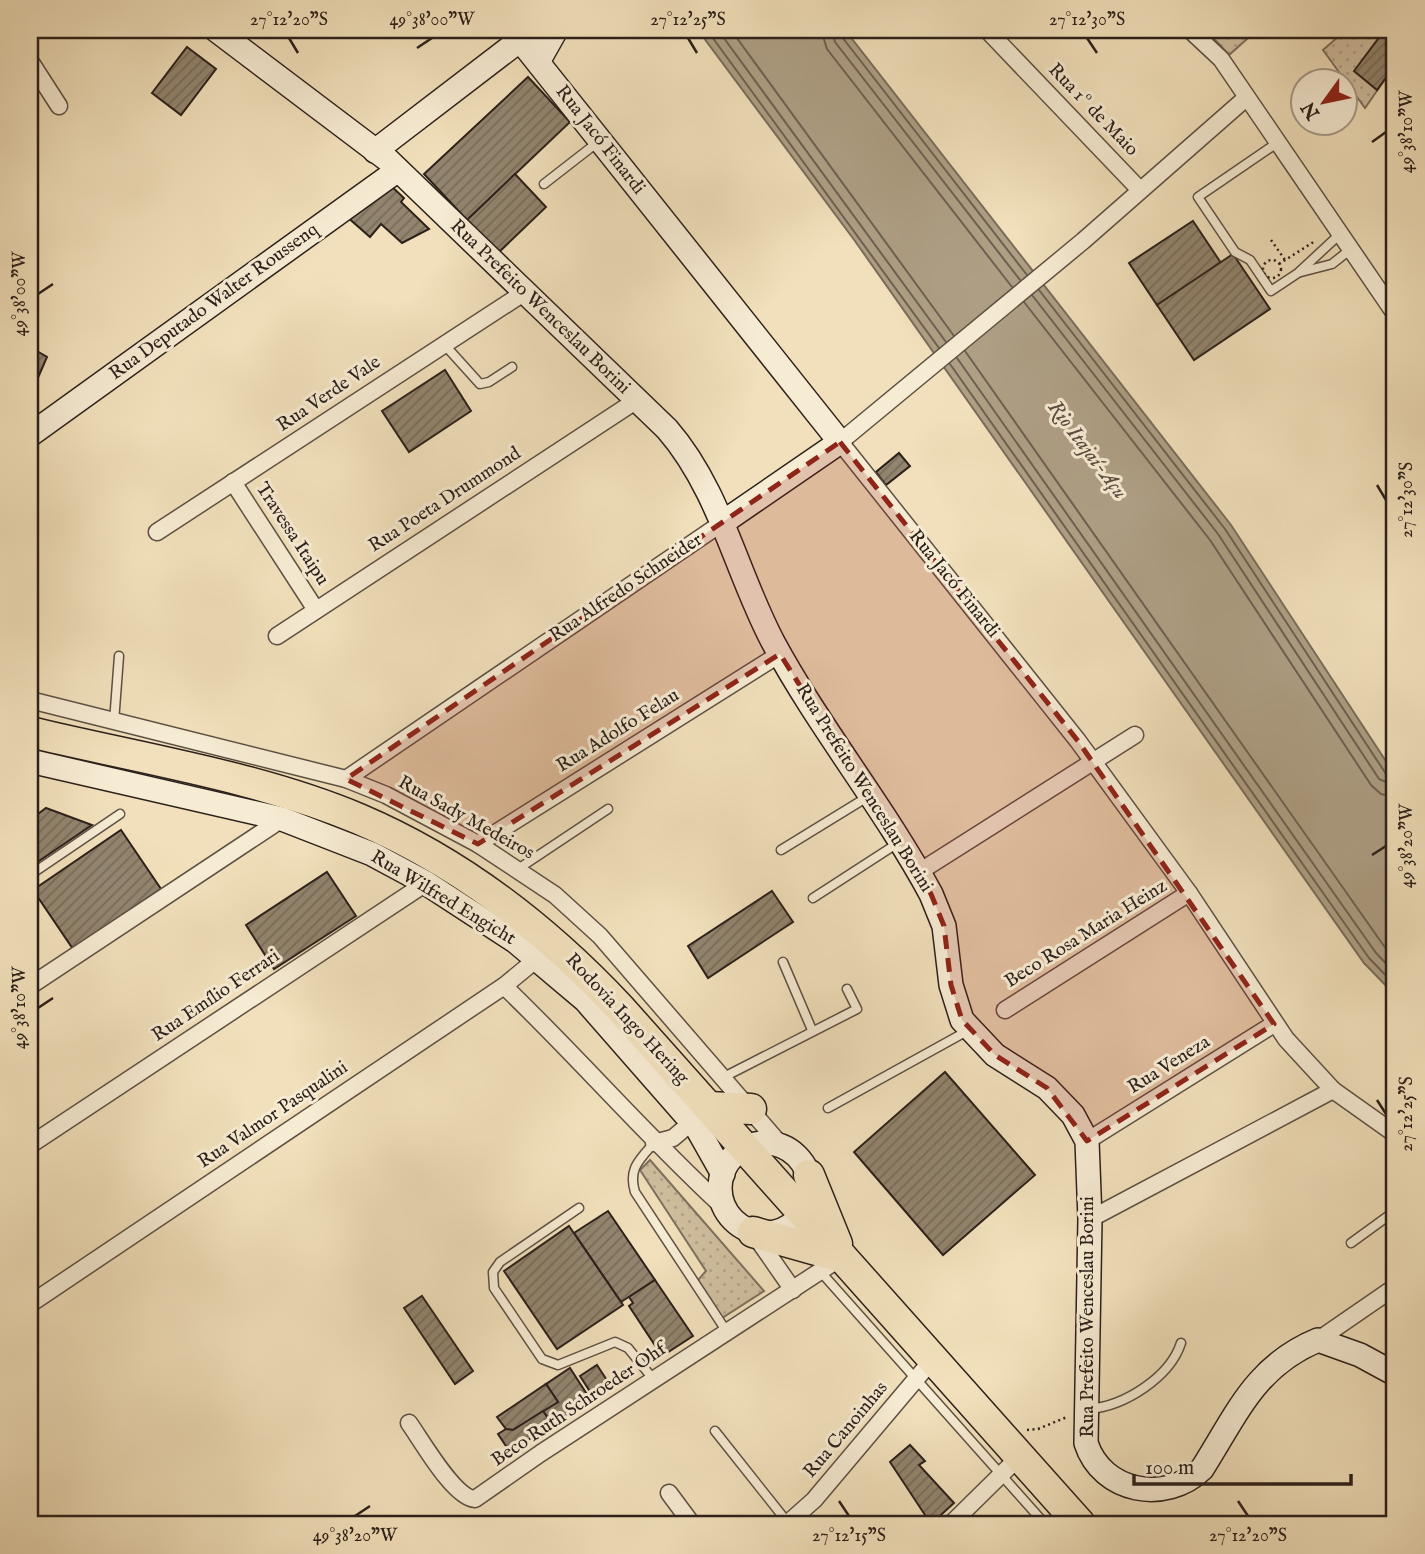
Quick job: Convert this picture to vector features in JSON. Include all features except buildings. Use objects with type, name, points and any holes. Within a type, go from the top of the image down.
[{"type":"highway","name":"Rodovia Ingo Hering","points":[[30,732],[285,794],[358,819],[423,850],[503,901],[562,949],[620,1008],[701,1116],[743,1147],[803,1214],[831,1264],[924,1369],[1014,1454],[1080,1524]]},
{"type":"highway","points":[[701,1116],[751,1109]]},
{"type":"highway","points":[[809,1175],[831,1264]]},
{"type":"highway","points":[[752,1232],[831,1264]]},
{"type":"street","name":"Rua Prefeito Wenceslau Borini","points":[[216,30],[398,170],[667,429],[694,463],[722,523],[753,604],[780,654],[919,872],[941,918],[954,999],[969,1030],[995,1055],[1047,1088],[1073,1115],[1087,1141],[1090,1219],[1086,1443],[1089,1453],[1105,1472],[1131,1487],[1145,1491],[1172,1488],[1193,1478],[1202,1469],[1267,1370],[1289,1353],[1318,1340]]},
{"type":"street","points":[[538,62],[556,30]]},
{"type":"street","name":"Rua 1º de Maio","points":[[987,30],[1140,190]]},
{"type":"street","points":[[1190,30],[1221,59],[1395,314]]},
{"type":"street","points":[[375,151],[521,33]]},
{"type":"street","name":"Rua Jacó Finardi","points":[[521,33],[538,62],[1093,762],[1189,893],[1274,1024],[1333,1090],[1395,1134]]},
{"type":"street","points":[[30,61],[60,106]]},
{"type":"street","name":"Rua Alfredo Schneider","points":[[346,779],[840,442],[1083,241],[1246,97]]},
{"type":"street","name":"Rua Deputado Walter Roussenq","points":[[30,435],[398,170]]},
{"type":"street","name":"Rua Verde Vale","points":[[157,532],[525,292]]},
{"type":"street","name":"Rua Poeta Drummond","points":[[276,636],[637,400]]},
{"type":"street","name":"Travessa Itaipu","points":[[233,482],[316,610]]},
{"type":"street","name":"Rua Adolfo Felau","points":[[478,844],[780,654]]},
{"type":"street","name":"Rua Sady Medeiros","points":[[30,700],[346,779],[386,796],[478,844],[555,895],[600,936],[779,1143]]},
{"type":"street","points":[[919,872],[1135,735]]},
{"type":"street","name":"Rua Wilfred Engicht","points":[[30,761],[282,819],[372,853],[426,883],[538,958],[701,1116],[723,1174]]},
{"type":"street","points":[[30,986],[282,819]]},
{"type":"street","name":"Rua Emílio Ferrari","points":[[30,1145],[426,883]]},
{"type":"street","name":"Beco Rosa Maria Heinz","points":[[1005,1010],[1189,893]]},
{"type":"street","name":"Rua Valmor Pasqualini","points":[[30,1304],[504,986],[538,958]]},
{"type":"street","points":[[504,986],[557,1037],[654,1143],[722,1206],[734,1223],[752,1232],[772,1233],[789,1227],[803,1214],[810,1195],[809,1175],[798,1156],[779,1143],[761,1142],[743,1147],[723,1174],[722,1206]]},
{"type":"street","name":"Rua Veneza","points":[[1087,1141],[1274,1024]]},
{"type":"street","points":[[1090,1219],[1333,1090]]},
{"type":"street","points":[[654,1143],[673,1138],[701,1116]]},
{"type":"street","points":[[752,1232],[793,1290]]},
{"type":"street","name":"Beco Ruth Schroeder Ohf","points":[[409,1423],[457,1490],[462,1495],[475,1499],[831,1264]]},
{"type":"street","points":[[1318,1340],[1395,1287]]},
{"type":"street","points":[[1318,1340],[1360,1354],[1395,1374]]},
{"type":"street","name":"Rua Canoinhas","points":[[787,1524],[814,1500],[924,1369]]},
{"type":"street","points":[[951,1524],[1014,1454]]},
{"type":"street","points":[[669,1493],[692,1524]]},
{"type":"lane","points":[[544,184],[600,140]]},
{"type":"lane","points":[[1278,143],[1198,197],[1235,251],[1250,260],[1271,291],[1298,272],[1338,230]]},
{"type":"lane","points":[[1298,272],[1332,264],[1351,249]]},
{"type":"lane","points":[[443,343],[480,384],[489,382],[512,367]]},
{"type":"lane","points":[[114,722],[119,656]]},
{"type":"lane","points":[[780,850],[871,794]]},
{"type":"lane","points":[[518,869],[608,809]]},
{"type":"lane","points":[[30,875],[120,814]]},
{"type":"lane","points":[[813,898],[901,842]]},
{"type":"lane","points":[[783,962],[812,1030]]},
{"type":"lane","points":[[722,1078],[857,1009],[847,989]]},
{"type":"lane","points":[[828,1108],[969,1030]]},
{"type":"lane","points":[[654,1143],[632,1168],[631,1178],[635,1192],[727,1332]]},
{"type":"lane","points":[[579,1208],[500,1262],[493,1272],[494,1288],[542,1359],[558,1365],[615,1342],[628,1348],[654,1380]]},
{"type":"lane","points":[[1351,1243],[1395,1211]]},
{"type":"lane","points":[[1086,1409],[1113,1404],[1157,1378],[1177,1356],[1181,1343]]},
{"type":"lane","points":[[715,1431],[787,1524]]},
{"type":"lane","points":[[1014,1454],[1045,1524]]},
{"type":"path","points":[[1279,264],[1338,230]]},
{"type":"path","points":[[1271,240],[1285,260]]},
{"type":"path","points":[[1273,260],[1279,264],[1280,272],[1275,277],[1264,274],[1265,262],[1273,260]]},
{"type":"path","points":[[1014,1454],[1038,1429],[1086,1409]]},
{"type":"highlighted area","points":[[840,442],[1078,741],[1274,1024],[1087,1141],[1047,1088],[995,1055],[962,1020],[951,985],[944,926],[931,894],[780,654],[478,844],[346,779]]},
{"type":"shaded area","points":[[1206,30],[1257,30],[1229,55]]},
{"type":"shaded area","points":[[1346,30],[1374,30],[1395,45],[1395,65],[1365,108],[1358,98],[1358,66],[1335,66],[1323,50]]},
{"type":"shaded area","points":[[650,1160],[764,1291],[722,1318],[698,1280],[706,1271],[640,1170]]},
{"type":"water","name":"Rio Itajaí-Açu","points":[[698,30],[845,30],[1231,525],[1395,775],[1395,995],[1364,963],[855,241]]}]
